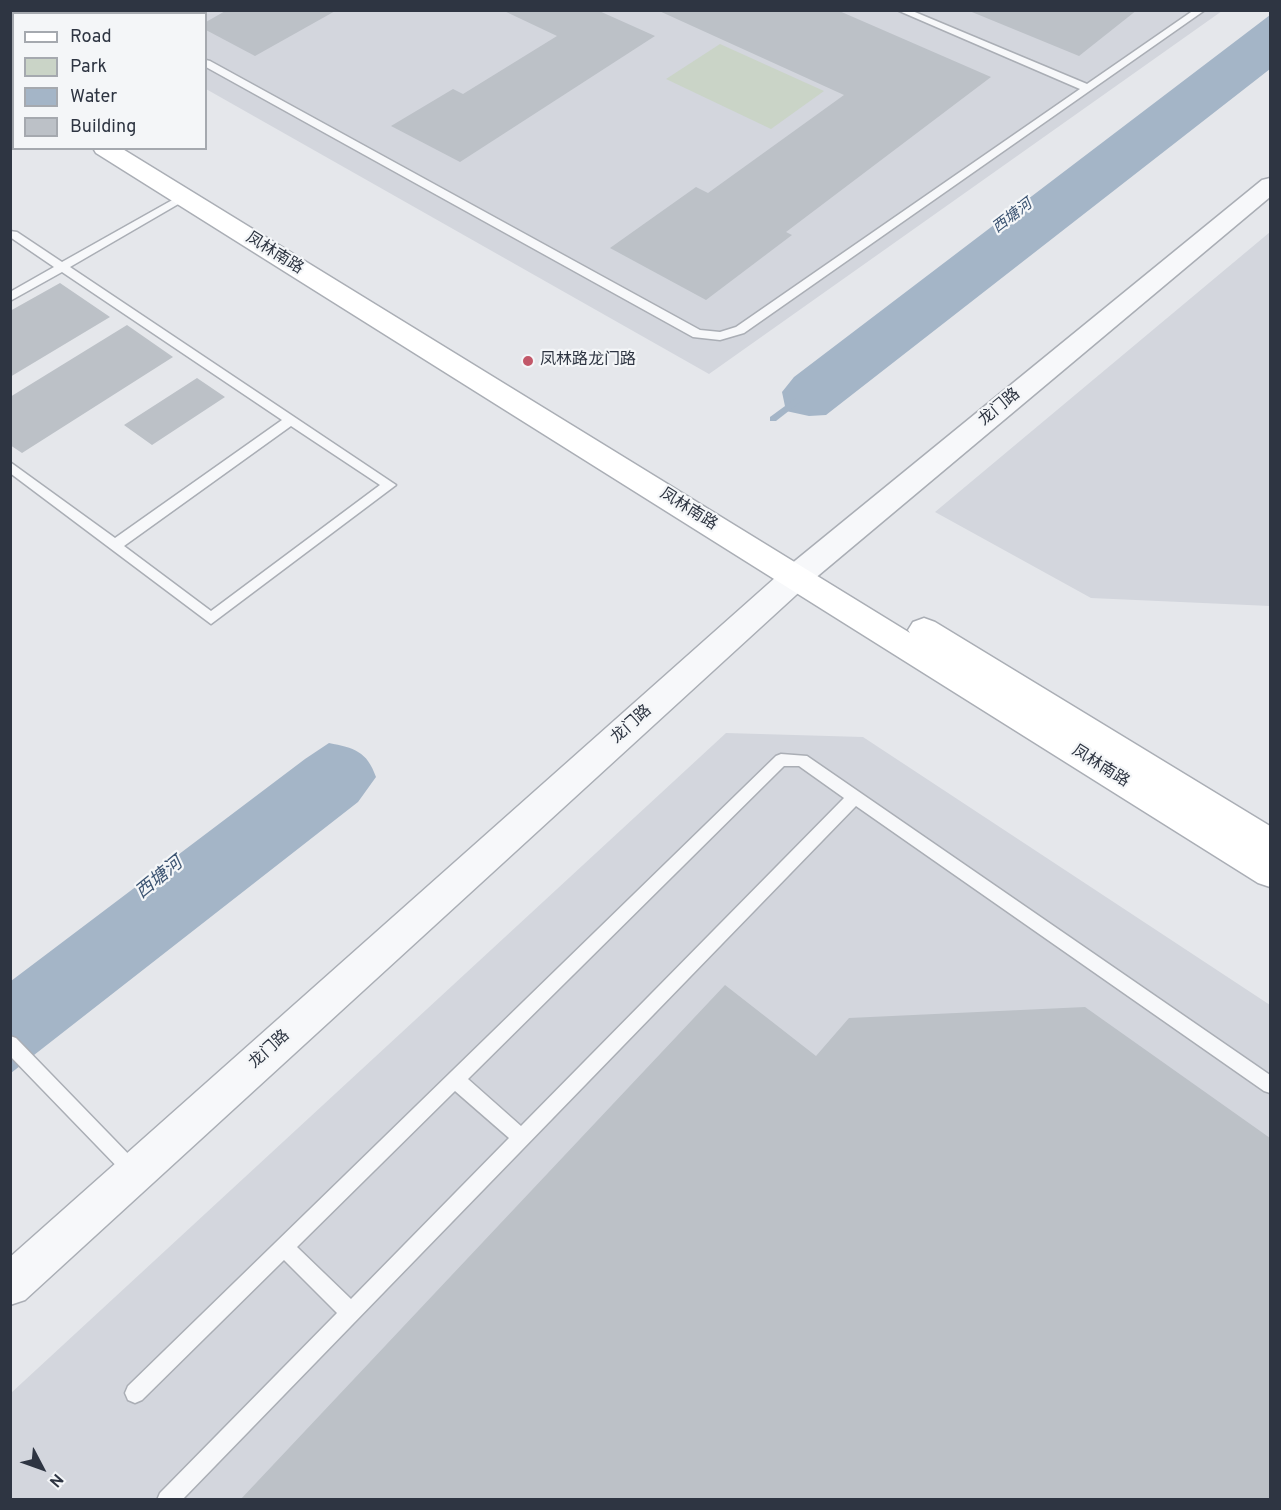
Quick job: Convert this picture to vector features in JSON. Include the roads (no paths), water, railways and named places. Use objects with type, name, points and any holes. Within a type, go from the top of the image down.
[{"type":"main road","name":"凤林南路","points":[[107,150],[183,198],[805,570],[1270,843]]},
{"type":"main road","name":"凤林南路","points":[[150,150],[805,570],[1270,872]]},
{"type":"street","name":"龙门路","points":[[10,1285],[805,570],[1270,185]]},
{"type":"lane","points":[[901,10],[1089,89]]},
{"type":"lane","points":[[207,64],[697,334],[720,336],[740,330],[1201,10]]},
{"type":"lane","points":[[10,297],[183,198]]},
{"type":"lane","points":[[10,466],[211,619],[389,485],[13,234]]},
{"type":"lane","points":[[115,546],[290,420]]},
{"type":"lane","points":[[135,1393],[781,760],[802,760],[1270,1085]]},
{"type":"lane","points":[[167,1500],[855,797]]},
{"type":"lane","points":[[10,1044],[134,1172]]},
{"type":"lane","points":[[455,1079],[521,1137]]},
{"type":"lane","points":[[284,1247],[351,1312]]},
{"type":"water","points":[[1270,15],[1270,69],[826,415],[809,416],[786,411],[782,392],[794,377]]},
{"type":"water","points":[[329,743],[359,752],[372,768],[376,777],[358,802],[11,1073],[11,981]]},
{"type":"waterway","name":"西塘河","points":[[773,419],[796,401]]},
{"type":"place","name":"凤林路龙门路","points":[[528,361]]}]
